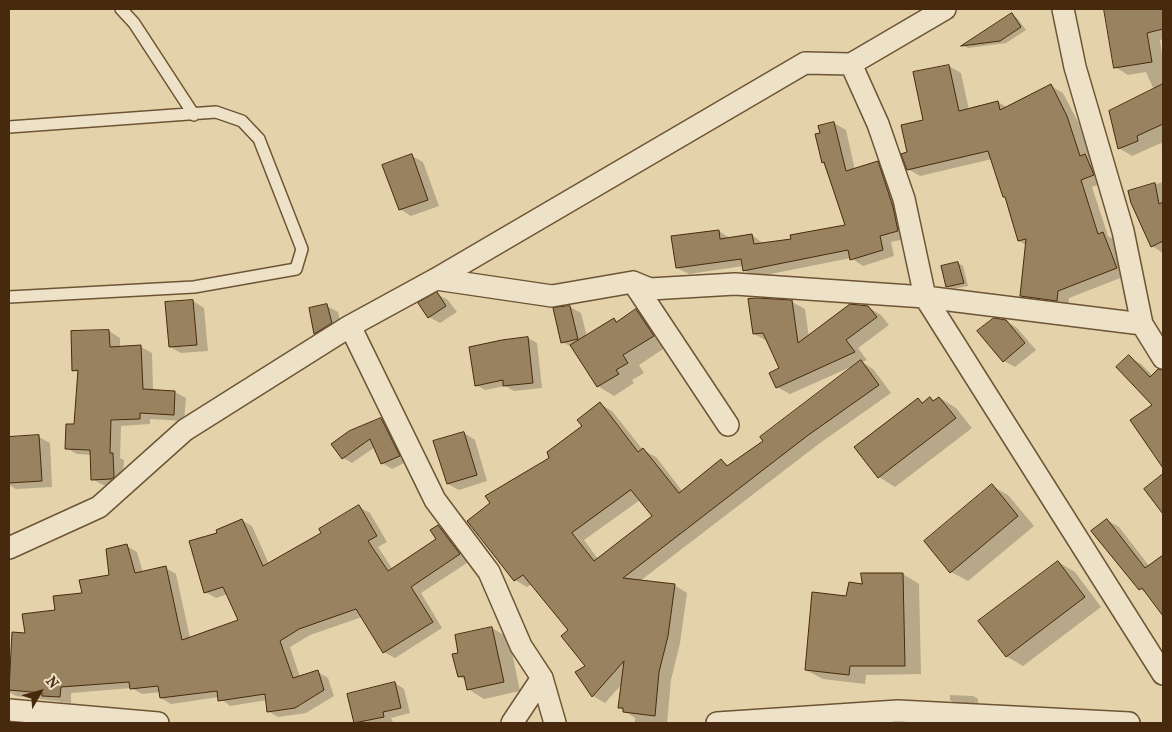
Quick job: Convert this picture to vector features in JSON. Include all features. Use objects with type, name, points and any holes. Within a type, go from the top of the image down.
[{"type":"street","points":[[9,548],[98,508],[185,430],[350,326],[436,279],[805,63],[851,64],[945,9]]},
{"type":"street","points":[[1063,9],[1075,67],[1122,231],[1142,324],[1163,358]]},
{"type":"street","points":[[851,64],[878,124],[904,199],[925,297],[1163,674]]},
{"type":"street","points":[[436,279],[552,296],[633,282],[650,290],[735,284],[925,297],[1142,324]]},
{"type":"street","points":[[633,282],[728,425]]},
{"type":"street","points":[[350,326],[435,500],[489,572],[521,646],[542,678],[556,723]]},
{"type":"street","points":[[512,723],[542,678]]},
{"type":"street","points":[[9,710],[72,719],[158,723]]},
{"type":"street","points":[[717,723],[898,711],[1129,723]]},
{"type":"lane","points":[[121,9],[134,23],[194,115]]},
{"type":"lane","points":[[9,127],[216,112],[242,122],[259,139],[302,249],[296,269],[194,287],[9,297]]},
{"type":"building","points":[[1104,9],[1163,9],[1163,29],[1147,33],[1152,62],[1114,68]]},
{"type":"building","points":[[1012,13],[1021,27],[1000,41],[961,46]]},
{"type":"building","points":[[949,65],[959,111],[998,101],[1000,110],[1051,84],[1067,116],[1080,156],[1085,154],[1094,175],[1081,180],[1098,234],[1103,232],[1117,268],[1058,291],[1057,301],[1020,296],[1026,239],[1018,241],[1005,197],[1003,197],[988,151],[907,170],[901,154],[907,152],[901,125],[923,120],[913,72]]},
{"type":"building","points":[[1163,84],[1163,124],[1137,136],[1138,141],[1118,149],[1109,111]]},
{"type":"building","points":[[834,122],[846,171],[878,161],[893,207],[898,231],[880,236],[883,250],[850,260],[848,250],[743,271],[741,259],[676,268],[671,236],[719,230],[720,239],[752,234],[754,244],[791,239],[790,235],[845,225],[824,162],[822,163],[815,134],[820,133],[818,126]]},
{"type":"building","points":[[412,154],[428,200],[399,210],[382,165]]},
{"type":"building","points":[[1155,183],[1159,204],[1163,202],[1163,241],[1151,247],[1131,203],[1128,191]]},
{"type":"building","points":[[958,262],[964,283],[946,287],[941,266]]},
{"type":"building","points":[[437,292],[446,306],[428,318],[418,303]]},
{"type":"building","points":[[748,299],[792,300],[798,343],[850,304],[868,306],[877,317],[846,340],[855,352],[776,388],[769,373],[779,368],[763,333],[753,334]]},
{"type":"building","points":[[193,300],[197,345],[169,347],[165,302]]},
{"type":"building","points":[[327,304],[332,323],[314,334],[309,308]]},
{"type":"building","points":[[570,306],[578,339],[561,343],[553,308]]},
{"type":"building","points":[[636,309],[654,336],[623,355],[628,363],[616,370],[619,374],[597,387],[570,345],[614,318],[616,322]]},
{"type":"building","points":[[994,318],[1006,320],[1025,343],[1003,362],[977,331]]},
{"type":"building","points":[[109,330],[110,347],[141,345],[143,389],[175,391],[174,415],[140,413],[140,419],[111,420],[110,453],[113,453],[114,477],[111,479],[91,480],[90,450],[65,449],[66,424],[74,424],[78,370],[72,371],[71,331]]},
{"type":"building","points":[[528,337],[533,383],[503,386],[503,380],[475,386],[469,347]]},
{"type":"building","points":[[1129,355],[1150,377],[1158,369],[1163,370],[1163,468],[1130,420],[1152,405],[1116,367]]},
{"type":"building","points":[[861,360],[879,385],[807,436],[623,578],[675,584],[668,636],[659,672],[655,716],[623,712],[623,708],[618,708],[624,661],[592,697],[575,672],[585,666],[561,636],[568,630],[523,575],[514,581],[467,521],[490,503],[485,496],[549,458],[547,452],[582,426],[577,420],[600,402],[638,452],[643,448],[679,493],[721,459],[727,466],[763,441],[760,437]],"holes":[[[631,490],[652,516],[594,561],[572,533]]]},
{"type":"building","points":[[930,397],[933,401],[939,397],[956,418],[878,478],[854,447],[918,398],[922,403]]},
{"type":"building","points":[[381,418],[400,456],[381,464],[370,439],[342,459],[331,444],[349,431]]},
{"type":"building","points":[[464,432],[477,475],[447,484],[433,441]]},
{"type":"building","points":[[39,435],[42,481],[9,483],[9,437]]},
{"type":"building","points":[[1163,474],[1163,514],[1144,489]]},
{"type":"building","points":[[992,484],[1018,516],[950,573],[924,541]]},
{"type":"building","points":[[359,505],[377,536],[368,541],[388,571],[436,539],[430,530],[438,525],[460,554],[411,587],[433,622],[383,653],[356,609],[299,629],[280,641],[293,678],[318,670],[324,690],[295,708],[267,712],[265,694],[218,701],[217,691],[160,698],[158,686],[130,689],[129,682],[61,687],[60,697],[42,696],[42,693],[9,690],[12,632],[25,633],[22,614],[55,610],[53,596],[82,593],[79,580],[109,575],[106,549],[127,544],[135,573],[166,566],[182,640],[238,620],[223,587],[204,593],[189,541],[217,533],[216,530],[242,519],[263,566],[321,533],[319,529]]},
{"type":"building","points":[[1107,519],[1145,568],[1163,555],[1163,616],[1142,588],[1139,590],[1091,531]]},
{"type":"building","points":[[1058,561],[1085,597],[1006,657],[978,621]]},
{"type":"building","points":[[861,573],[903,573],[905,666],[850,666],[849,675],[805,670],[812,592],[846,596],[849,582],[862,584]]},
{"type":"building","points":[[492,627],[504,682],[467,690],[464,676],[458,677],[452,654],[458,653],[455,635]]},
{"type":"building","points":[[395,682],[401,708],[383,712],[384,717],[354,723],[347,694]]}]
